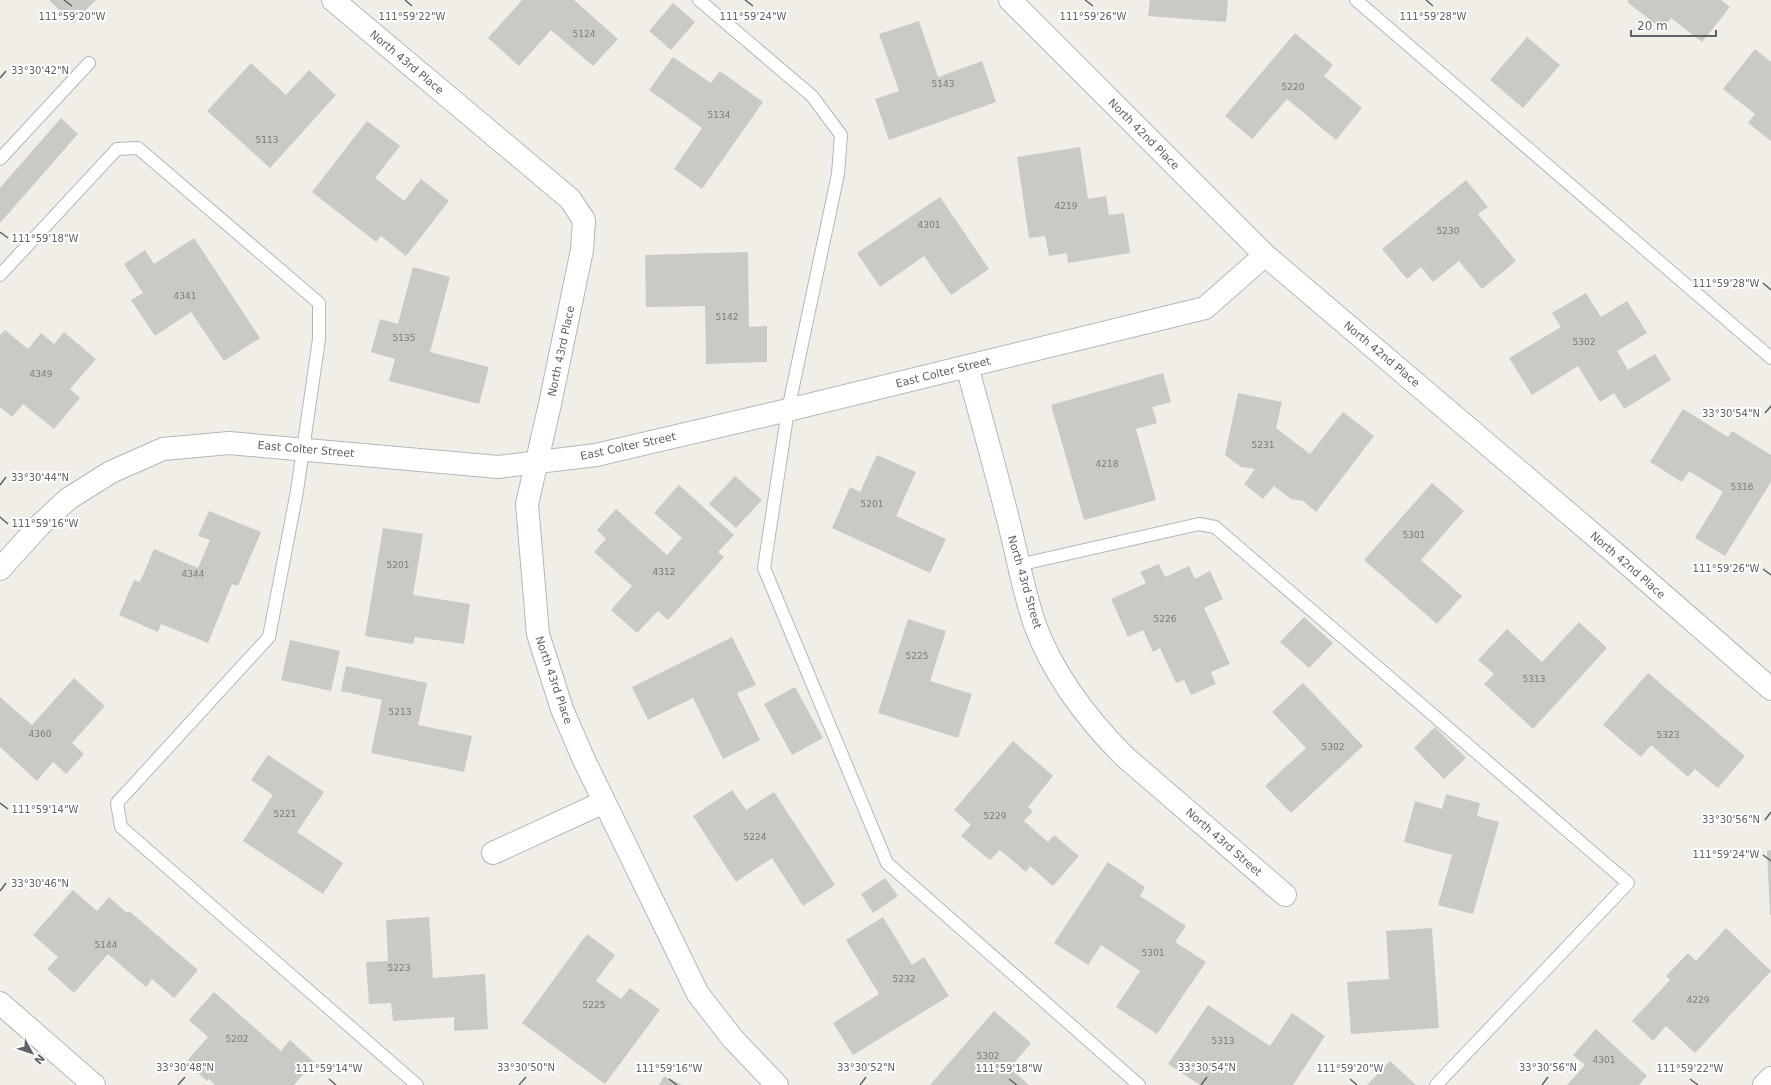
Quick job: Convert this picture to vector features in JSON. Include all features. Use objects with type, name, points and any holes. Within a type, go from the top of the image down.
[{"type":"street","name":"North 43rd Place","points":[[333,0],[570,199],[584,220],[582,250],[537,461],[526,504],[538,634],[562,710],[604,802],[698,994],[733,1039],[777,1085]]},
{"type":"street","name":"North 42nd Place","points":[[1010,0],[1265,255],[1622,559],[1771,689]]},
{"type":"street","name":"East Colter Street","points":[[0,569],[38,526],[68,499],[111,472],[163,449],[229,443],[302,448],[498,467],[537,461],[596,455],[788,410],[1205,308],[1265,255]]},
{"type":"street","name":"North 43rd Street","points":[[967,366],[1009,521],[1018,565],[1036,625],[1053,663],[1074,699],[1102,734],[1125,757],[1285,894]]},
{"type":"street","points":[[493,853],[604,802]]},
{"type":"street","points":[[0,1003],[94,1085]]},
{"type":"street","points":[[1764,1085],[1771,1078]]},
{"type":"lane","points":[[699,0],[812,96],[841,135],[838,174],[788,410],[764,568],[887,863],[1139,1085]]},
{"type":"lane","points":[[1356,0],[1771,358]]},
{"type":"lane","points":[[0,159],[89,63]]},
{"type":"lane","points":[[0,275],[117,149],[138,148],[319,303],[319,340],[302,448],[297,491],[269,637],[117,803],[120,826],[417,1085]]},
{"type":"lane","points":[[1018,565],[1199,524],[1215,527],[1628,883],[1436,1085]]},
{"type":"building","points":[[49,0],[96,0],[73,23]]},
{"type":"building","points":[[522,0],[574,0],[618,39],[593,66],[551,30],[519,66],[488,38]]},
{"type":"building","points":[[1150,0],[1228,0],[1226,22],[1148,16]]},
{"type":"building","points":[[1629,0],[1721,0],[1730,7],[1702,42],[1671,18],[1662,29],[1627,2]]},
{"type":"building","points":[[673,3],[695,22],[671,50],[649,31]]},
{"type":"building","points":[[919,21],[938,77],[982,61],[996,102],[889,140],[875,99],[899,91],[879,34]]},
{"type":"building","points":[[1295,33],[1333,65],[1324,76],[1362,108],[1336,140],[1287,99],[1252,139],[1225,116]]},
{"type":"building","points":[[1527,37],[1560,65],[1523,108],[1490,80]]},
{"type":"building","points":[[1755,49],[1771,62],[1771,141],[1748,123],[1755,114],[1723,89]]},
{"type":"building","points":[[673,57],[711,83],[720,71],[763,102],[702,189],[674,169],[702,128],[649,90]]},
{"type":"building","points":[[251,63],[286,95],[309,70],[336,95],[270,168],[207,111]]},
{"type":"building","points":[[61,118],[78,134],[0,223],[0,188]]},
{"type":"building","points":[[367,121],[400,146],[375,178],[404,201],[421,179],[449,201],[406,256],[381,236],[376,242],[312,192]]},
{"type":"building","points":[[1080,147],[1088,199],[1106,196],[1109,215],[1124,213],[1130,253],[1068,263],[1067,253],[1049,256],[1045,236],[1029,238],[1017,157]]},
{"type":"building","points":[[1466,180],[1488,207],[1478,214],[1516,261],[1482,289],[1459,261],[1433,282],[1421,267],[1407,279],[1382,249]]},
{"type":"building","points":[[940,197],[989,269],[951,295],[924,256],[880,287],[857,253]]},
{"type":"building","points":[[194,238],[260,338],[224,361],[191,312],[155,336],[131,300],[143,293],[124,264],[145,250],[154,264]]},
{"type":"building","points":[[748,252],[749,327],[767,326],[767,362],[706,364],[705,306],[646,307],[645,255]]},
{"type":"building","points":[[413,267],[450,277],[430,352],[489,367],[479,404],[389,381],[395,359],[371,352],[380,319],[398,324]]},
{"type":"building","points":[[1586,293],[1601,317],[1627,301],[1647,333],[1617,351],[1628,370],[1655,354],[1671,380],[1624,409],[1614,393],[1600,402],[1578,366],[1532,395],[1509,358],[1561,327],[1552,313]]},
{"type":"building","points":[[5,330],[28,349],[41,333],[54,344],[64,332],[96,359],[70,389],[80,398],[54,429],[23,404],[12,417],[0,407],[0,335]]},
{"type":"building","points":[[1163,373],[1171,402],[1152,407],[1157,423],[1136,429],[1156,500],[1084,520],[1051,405]]},
{"type":"building","points":[[1238,393],[1282,402],[1276,428],[1310,454],[1343,412],[1374,436],[1316,512],[1303,501],[1291,499],[1274,486],[1263,499],[1244,484],[1255,469],[1241,467],[1225,455]]},
{"type":"building","points":[[1683,409],[1728,437],[1732,431],[1771,455],[1771,482],[1725,556],[1695,538],[1723,492],[1689,471],[1682,482],[1650,462]]},
{"type":"building","points":[[877,455],[916,472],[896,516],[946,539],[930,573],[832,528],[850,487],[860,492]]},
{"type":"building","points":[[735,476],[762,500],[736,528],[709,504]]},
{"type":"building","points":[[1432,483],[1464,511],[1421,560],[1462,596],[1437,624],[1364,560]]},
{"type":"building","points":[[679,485],[734,535],[718,552],[724,557],[668,620],[658,611],[637,633],[611,610],[632,586],[594,552],[606,539],[597,530],[616,509],[667,555],[682,538],[654,513]]},
{"type":"building","points":[[209,511],[261,532],[238,586],[232,584],[208,643],[161,624],[158,632],[119,615],[134,580],[140,582],[154,549],[198,568],[210,540],[198,536]]},
{"type":"building","points":[[383,528],[423,534],[413,595],[470,604],[464,644],[415,637],[413,644],[365,636]]},
{"type":"building","points":[[1159,564],[1165,577],[1189,566],[1195,579],[1210,571],[1223,599],[1204,608],[1230,664],[1211,672],[1216,684],[1191,695],[1184,680],[1176,683],[1160,648],[1153,652],[1143,630],[1128,637],[1111,599],[1146,583],[1140,572]]},
{"type":"building","points":[[1304,617],[1333,643],[1309,668],[1280,642]]},
{"type":"building","points":[[908,619],[946,631],[930,681],[972,694],[958,738],[878,713]]},
{"type":"building","points":[[1579,622],[1607,648],[1533,729],[1484,684],[1494,674],[1478,660],[1507,629],[1542,662]]},
{"type":"building","points":[[732,637],[756,685],[737,693],[760,740],[723,759],[693,698],[648,720],[632,687]]},
{"type":"building","points":[[290,640],[340,651],[331,691],[281,680]]},
{"type":"building","points":[[346,666],[427,683],[418,725],[472,736],[464,772],[371,753],[382,700],[341,691]]},
{"type":"building","points":[[1648,673],[1745,756],[1718,788],[1695,769],[1688,777],[1651,745],[1641,757],[1603,725]]},
{"type":"building","points":[[74,678],[105,706],[72,743],[84,754],[66,774],[53,762],[37,781],[0,747],[0,697],[32,725]]},
{"type":"building","points":[[1303,683],[1363,746],[1291,813],[1265,786],[1306,748],[1272,712]]},
{"type":"building","points":[[795,687],[823,738],[792,755],[764,704]]},
{"type":"building","points":[[1435,727],[1466,758],[1444,779],[1414,748]]},
{"type":"building","points":[[1013,741],[1053,776],[1028,807],[1033,811],[1024,821],[1048,842],[1054,835],[1079,856],[1053,886],[1030,866],[1026,872],[1000,850],[990,860],[961,836],[971,825],[954,810]]},
{"type":"building","points":[[268,755],[324,792],[297,832],[343,863],[323,894],[243,841],[273,795],[251,780]]},
{"type":"building","points":[[732,790],[746,810],[774,792],[835,885],[803,906],[772,858],[736,882],[693,816]]},
{"type":"building","points":[[1446,794],[1480,803],[1477,816],[1499,822],[1473,914],[1438,905],[1452,855],[1404,842],[1415,801],[1442,809]]},
{"type":"building","points":[[1771,850],[1771,915],[1770,915],[1767,851]]},
{"type":"building","points":[[1108,862],[1145,887],[1140,896],[1186,926],[1175,942],[1206,962],[1157,1034],[1116,1007],[1140,971],[1101,945],[1088,965],[1054,943]]},
{"type":"building","points":[[885,878],[898,896],[873,913],[861,894]]},
{"type":"building","points":[[73,890],[97,911],[109,897],[127,913],[129,911],[198,970],[174,998],[152,979],[146,987],[108,954],[74,993],[47,969],[58,957],[33,935]]},
{"type":"building","points":[[429,917],[433,978],[485,974],[488,1029],[454,1031],[454,1017],[393,1021],[391,1003],[369,1004],[366,962],[388,961],[386,920]]},
{"type":"building","points":[[883,917],[912,965],[924,957],[949,996],[853,1055],[833,1023],[879,994],[846,940]]},
{"type":"building","points":[[1432,928],[1439,1028],[1351,1034],[1347,982],[1389,979],[1386,931]]},
{"type":"building","points":[[1726,928],[1771,971],[1695,1053],[1666,1026],[1653,1041],[1632,1021],[1670,980],[1666,976],[1688,953],[1696,961]]},
{"type":"building","points":[[587,934],[615,955],[596,981],[621,999],[630,988],[660,1010],[605,1084],[522,1023]]},
{"type":"building","points":[[214,992],[281,1051],[290,1040],[314,1062],[294,1085],[215,1085],[209,1079],[207,1081],[186,1062],[208,1037],[189,1020]]},
{"type":"building","points":[[1208,1005],[1270,1046],[1292,1013],[1325,1036],[1293,1085],[1200,1085],[1168,1064]]},
{"type":"building","points":[[994,1011],[1031,1043],[1010,1068],[1029,1085],[930,1085]]},
{"type":"building","points":[[1596,1029],[1647,1076],[1639,1085],[1567,1085],[1585,1065],[1573,1055]]},
{"type":"building","points":[[1390,1061],[1416,1085],[1367,1085]]},
{"type":"building","points":[[664,1076],[682,1085],[659,1085]]}]
